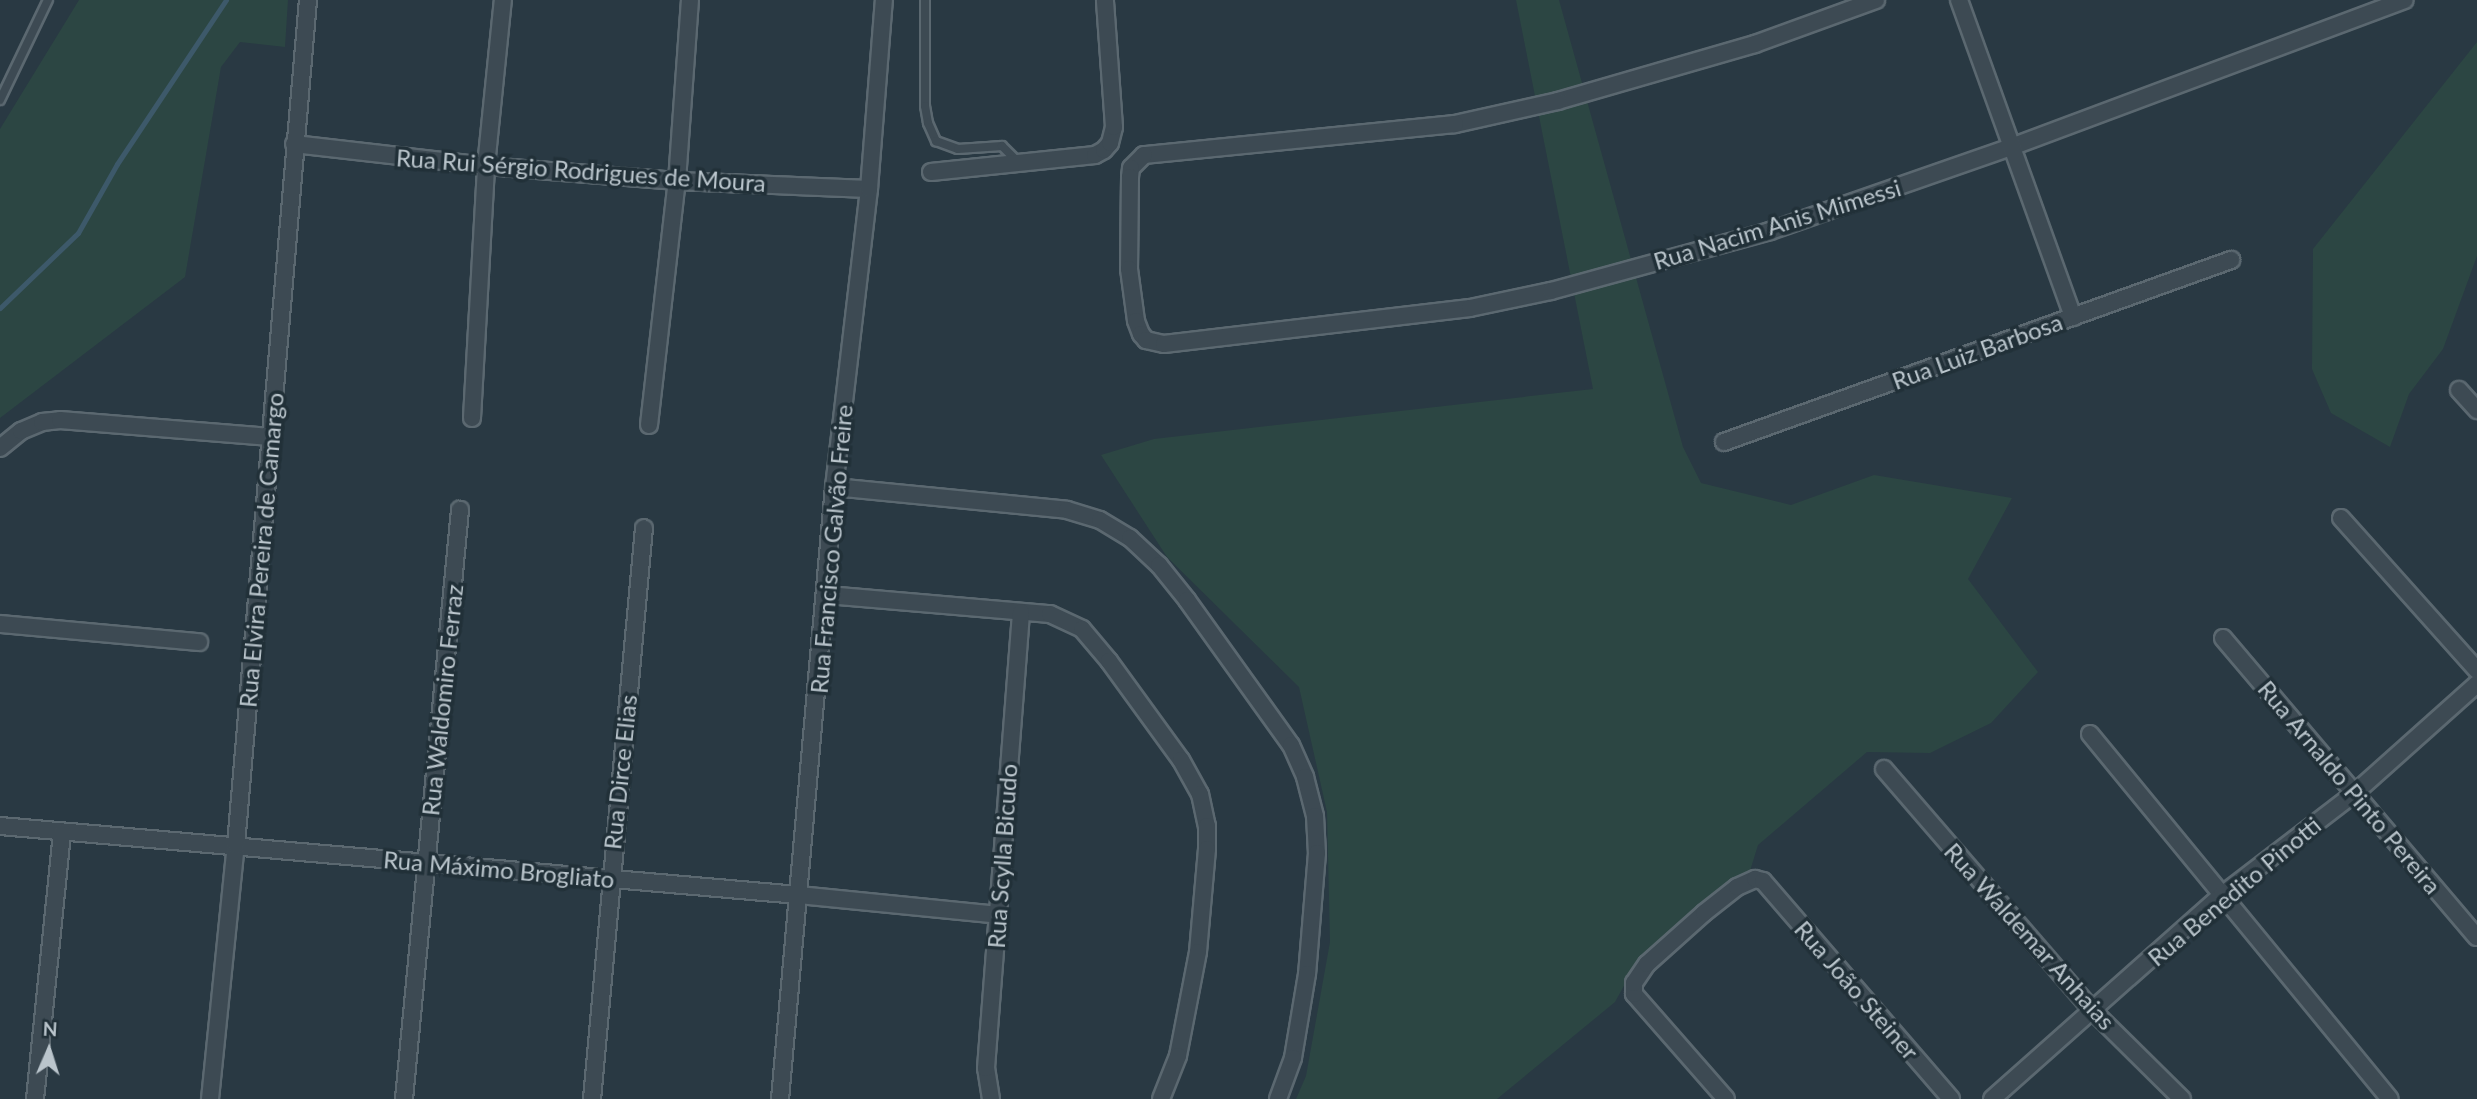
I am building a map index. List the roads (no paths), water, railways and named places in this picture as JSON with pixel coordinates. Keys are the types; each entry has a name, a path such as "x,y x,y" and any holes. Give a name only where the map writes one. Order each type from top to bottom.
{"street":[{"name":"Rua Elvira Pereira de Camargo","path":"210,1099 236,845 308,0"},
{"path":"472,418 486,166 503,0"},
{"path":"649,425 677,181 690,0"},
{"name":"Rua Francisco Galvão Freire","path":"780,1099 827,595 834,487 869,189 884,0"},
{"path":"931,172 1095,155 1110,143 1114,127 1105,0"},
{"name":"Rua Nacim Anis Mimessi","path":"1876,0 1755,44 1558,101 1455,124 1144,155 1131,168 1129,269 1136,321 1146,340 1164,344 1470,308 1551,291 1770,232 2014,146 2405,0"},
{"path":"1959,0 2014,146 2073,317"},
{"name":"Rua Rui Sérgio Rodrigues de Moura","path":"294,145 486,166 677,181 869,189"},
{"name":"Rua Luiz Barbosa","path":"1724,442 2231,260"},
{"path":"2459,390 2477,411"},
{"path":"0,448 21,431 42,422 60,420 270,437"},
{"path":"834,487 1067,509 1100,520 1130,538 1159,565 1195,611 1291,745 1305,777 1315,816 1317,853 1307,974 1293,1058 1278,1099"},
{"name":"Rua Waldomiro Ferraz","path":"404,1099 460,510"},
{"path":"2341,518 2477,670"},
{"name":"Rua Dirce Elias","path":"592,1099 644,528"},
{"path":"827,595 1050,614 1082,629 1164,736 1200,794 1207,826 1207,849 1198,952 1178,1056 1161,1099"},
{"name":"Rua Scylla Bicudo","path":"991,1099 986,1068 1021,612"},
{"path":"0,624 199,642"},
{"name":"Rua Arnaldo Pinto Pereira","path":"2223,638 2477,937"},
{"name":"Rua Benedito Pinotti","path":"1992,1099 2222,895 2356,792 2477,684"},
{"path":"2090,734 2390,1099"},
{"name":"Rua Waldemar Anhaias","path":"1884,769 2093,1011 2182,1099"},
{"name":"Rua Máximo Brogliato","path":"0,826 799,895 998,915"},
{"path":"35,1099 62,832"},
{"name":"Rua João Steiner","path":"1726,1099 1634,994 1634,983 1647,964 1737,887 1755,879 1763,881 1951,1099"}],"lane":[{"path":"0,100 48,0"},
{"path":"925,0 925,106 928,123 936,141 958,149 1002,146 1017,161"}],"waterway":[{"path":"0,308 78,233 117,164 226,0"}]}
